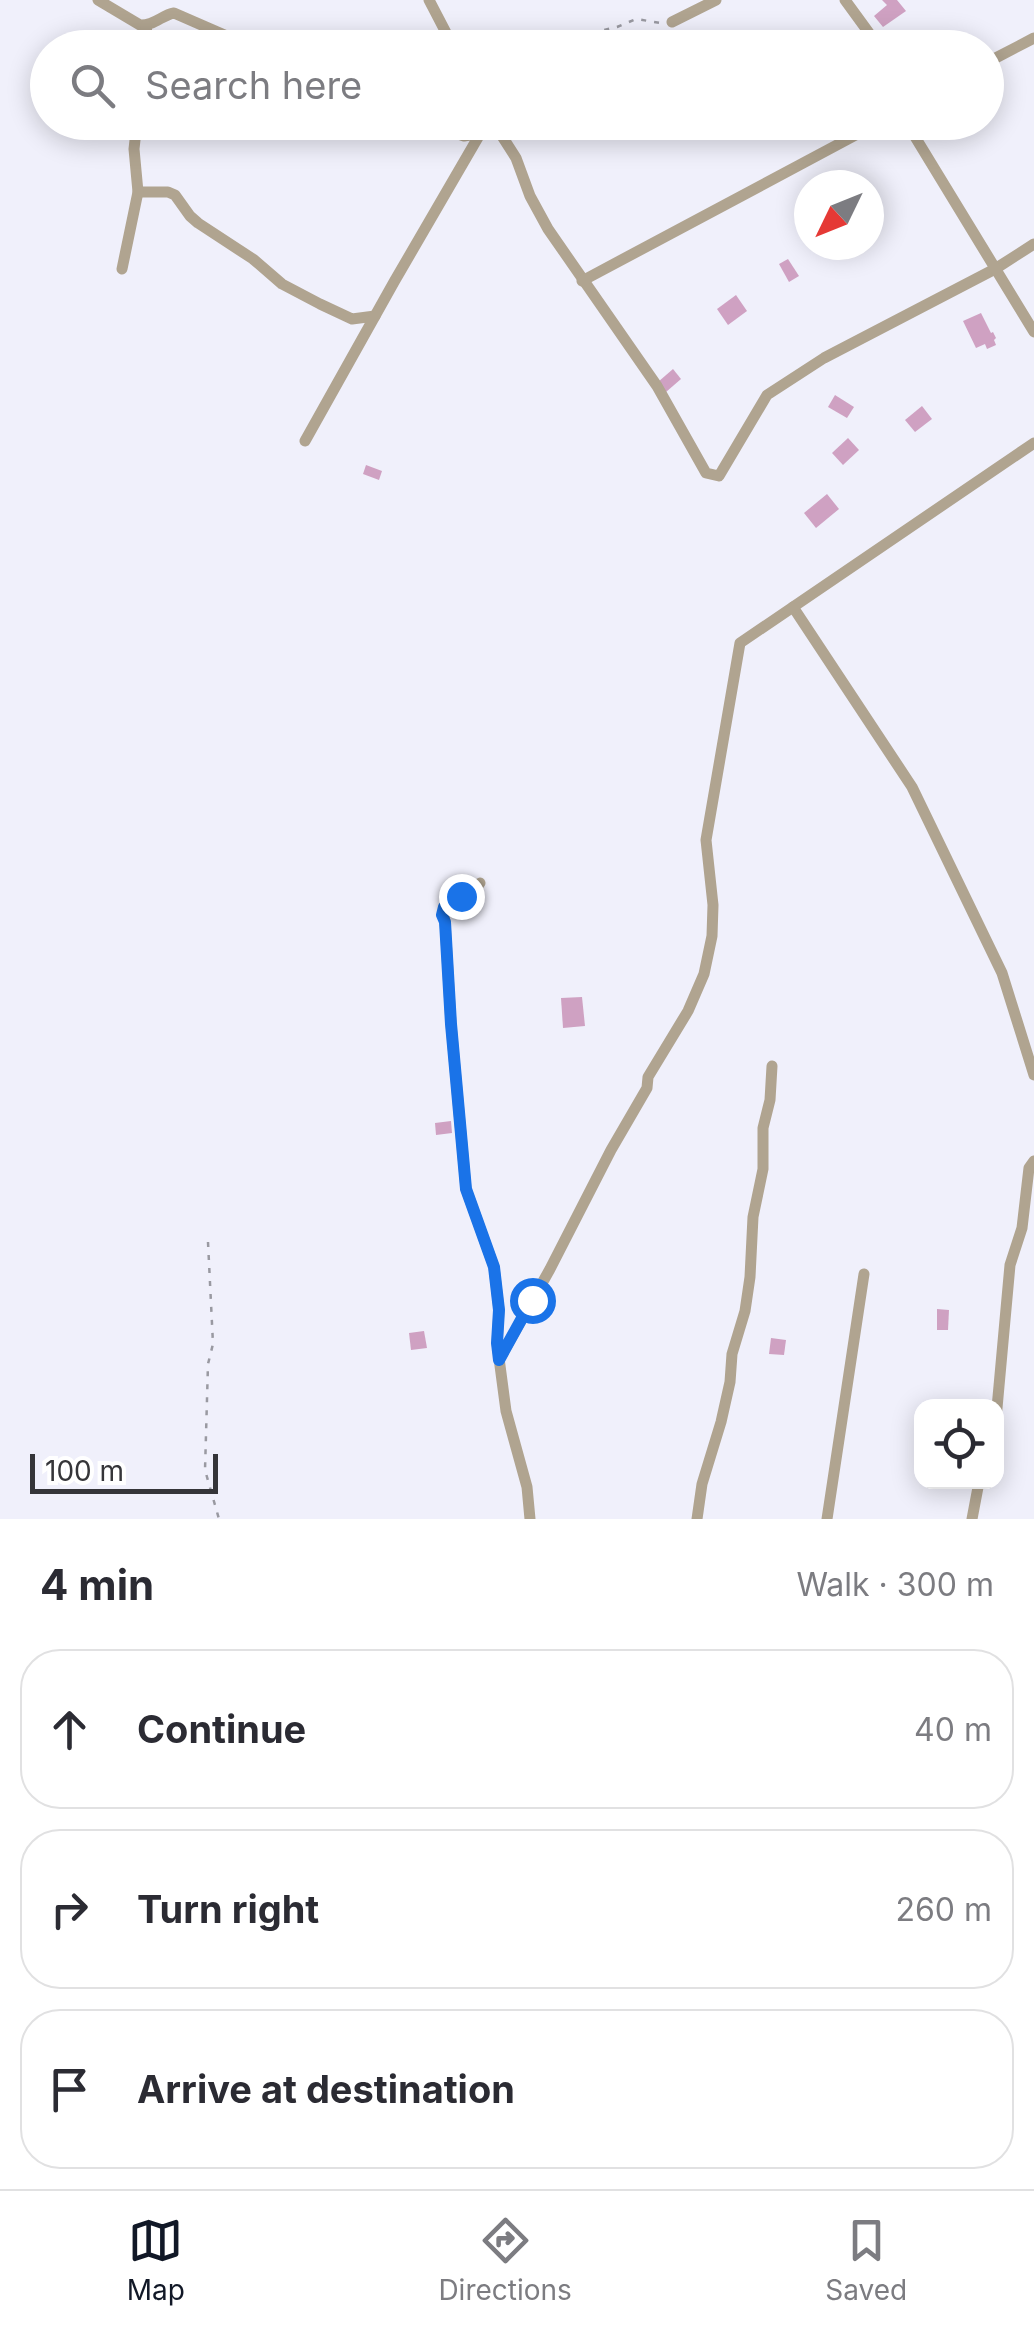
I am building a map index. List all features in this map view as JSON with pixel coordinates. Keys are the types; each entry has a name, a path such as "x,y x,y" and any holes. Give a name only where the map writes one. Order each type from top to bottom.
{"street":[{"path":"98,0 140,25 174,13 213,30"},
{"path":"430,0 445,30"},
{"path":"672,22 716,0"},
{"path":"845,0 867,30"},
{"path":"146,26 147,30"},
{"path":"1004,54 1034,38"},
{"path":"122,269 138,192 135,140"},
{"path":"306,442 477,140"},
{"path":"504,140 548,229 657,386 706,473 719,476 767,395 824,358 995,269 1034,244"},
{"path":"582,281 846,140"},
{"path":"917,140 1034,332"},
{"path":"138,192 168,192 175,196 198,223 253,259 282,284 320,304 352,319 375,316"},
{"path":"499,1360 647,1088 648,1077 688,1011 704,974 712,936 713,905 706,840 740,644 1034,443"},
{"path":"793,607 912,787 1002,972 1034,1075"},
{"path":"480,883 470,894 450,901 442,915 466,1189 494,1267 499,1310 497,1343 506,1410 530,1519"},
{"path":"698,1519 702,1484 721,1422 732,1354 745,1312 772,1066"},
{"path":"998,1399 1010,1265 1022,1228 1029,1168 1034,1161"},
{"path":"827,1519 864,1274"},
{"path":"972,1519 978,1489"}],"path":[{"path":"604,30 636,19 672,22"},
{"path":"208,1242 213,1344 208,1364 205,1470 218,1519"}],"building":[{"path":"882,0 897,0 906,11 883,27 874,16 887,5"},
{"path":"788,259 799,276 789,282 779,264"},
{"path":"736,295 747,311 728,325 717,309"},
{"path":"981,313 996,338 996,345 987,349 985,344 976,348 963,321"},
{"path":"673,369 681,379 666,392 658,382"},
{"path":"835,395 854,407 847,418 828,407"},
{"path":"922,406 932,419 915,432 905,420"},
{"path":"848,438 859,450 843,465 832,453"},
{"path":"366,465 382,471 379,480 363,474"},
{"path":"827,494 839,509 816,528 804,513"},
{"path":"582,997 585,1026 563,1028 561,998"},
{"path":"451,1121 452,1133 436,1135 435,1123"},
{"path":"937,1309 949,1310 948,1330 937,1330"},
{"path":"424,1331 427,1348 411,1350 409,1333"},
{"path":"771,1338 786,1340 784,1355 769,1354"}],"route":[{"path":"461,896 444,907 442,915 466,1189 494,1267 499,1360 532,1300"}]}
